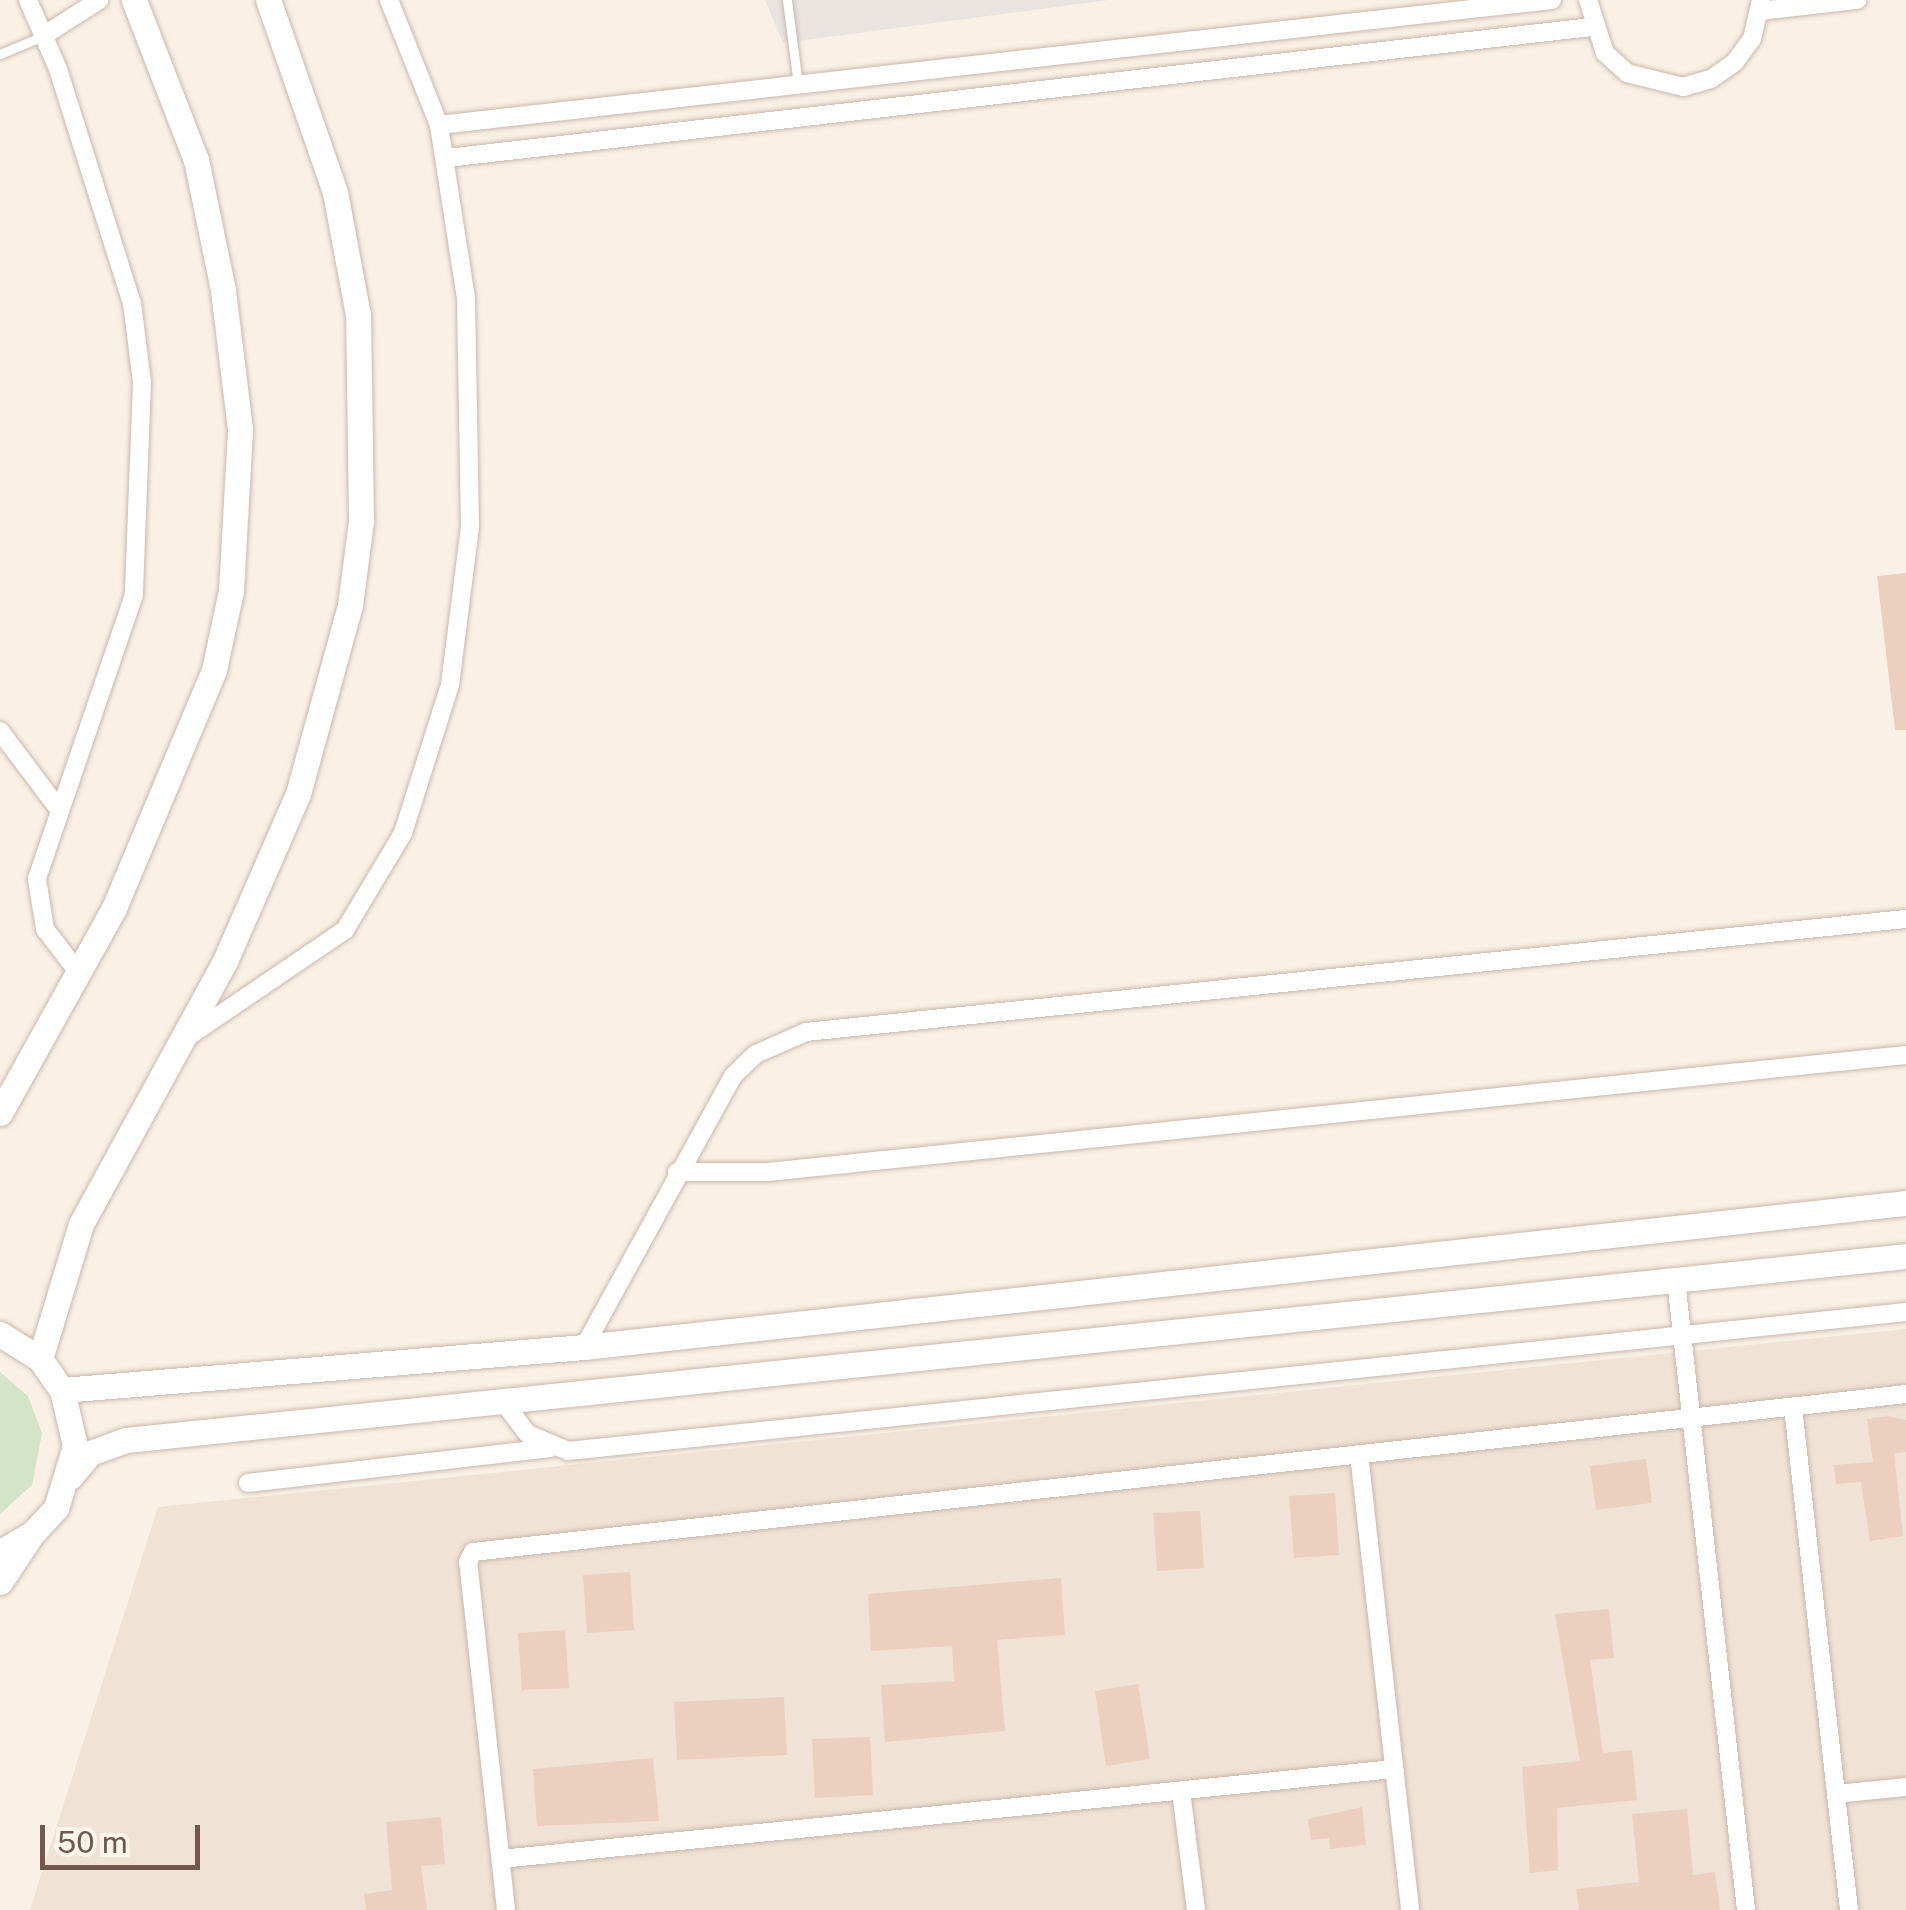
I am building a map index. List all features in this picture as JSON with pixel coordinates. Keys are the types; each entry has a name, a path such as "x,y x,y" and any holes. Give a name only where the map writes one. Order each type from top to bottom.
{"street":[{"path":"28,0 132,303 142,382 134,595 37,878 36,905 45,929 78,972"},
{"path":"43,36 99,0"},
{"path":"0,1113 114,908 214,670 231,592 240,429 224,290 196,160 134,0"},
{"path":"40,1359 81,1224 225,962 298,794 350,605 361,522 358,316 335,192 268,0"},
{"path":"179,1042 345,930 378,886 421,789 452,672 470,528 466,298 439,126 389,0"},
{"path":"439,126 1552,0"},
{"path":"1588,0 1592,27 1627,73 1654,84 1682,86 1711,79 1734,62 1760,6 1857,0"},
{"path":"447,158 1592,27"},
{"path":"0,731 60,811"},
{"path":"584,1347 733,1076 756,1054 806,1032 1906,920"},
{"path":"677,1172 768,1172 1906,1056"},
{"path":"62,1390 584,1347 1906,1203"},
{"path":"0,1582 90,1453 126,1440 505,1404 1906,1256"},
{"path":"1676,1280 1746,1910"},
{"path":"248,1483 552,1448 1906,1312"},
{"path":"0,1334 40,1359 62,1390 74,1430 70,1477"},
{"path":"506,1910 468,1562 473,1552 1906,1394"},
{"path":"505,1404 528,1434 552,1448"},
{"path":"1792,1407 1849,1910"},
{"path":"1358,1454 1410,1910"},
{"path":"0,1552 32,1533"},
{"path":"501,1859 1394,1770"},
{"path":"1836,1794 1906,1787"},
{"path":"1181,1791 1196,1910"}],"lane":[{"path":"787,0 798,85"},
{"path":"0,54 43,36"}],"shaded area":[{"path":"765,0 1108,0 783,43"},
{"path":"1906,1329 1906,1910 30,1910 158,1507"}],"green space":[{"path":"0,1372 28,1396 42,1433 32,1485 0,1514"}],"building":[{"path":"1906,573 1906,730 1895,730 1877,576"},
{"path":"1888,1416 1906,1420 1906,1452 1894,1453 1903,1536 1870,1541 1861,1482 1836,1484 1834,1465 1873,1462 1867,1419"},
{"path":"1646,1459 1652,1503 1596,1510 1590,1466"},
{"path":"1335,1493 1339,1555 1294,1558 1289,1496"},
{"path":"1200,1511 1204,1568 1157,1571 1153,1513"},
{"path":"630,1572 634,1630 587,1633 583,1575"},
{"path":"1061,1578 1065,1635 997,1640 1005,1731 885,1742 881,1685 954,1681 952,1646 871,1651 868,1594"},
{"path":"1609,1609 1614,1658 1590,1660 1603,1753 1632,1750 1637,1800 1557,1808 1558,1870 1530,1873 1522,1767 1580,1761 1555,1614"},
{"path":"565,1630 569,1688 522,1690 518,1633"},
{"path":"1138,1684 1150,1759 1106,1766 1095,1691"},
{"path":"784,1697 787,1755 677,1760 674,1702"},
{"path":"870,1737 873,1795 815,1798 812,1739"},
{"path":"653,1758 659,1821 537,1826 533,1769"},
{"path":"1362,1807 1366,1845 1330,1849 1329,1838 1311,1840 1308,1819"},
{"path":"1687,1809 1693,1875 1715,1872 1720,1910 1579,1910 1576,1889 1639,1882 1632,1814"},
{"path":"441,1817 445,1864 421,1866 427,1910 366,1910 364,1894 392,1890 386,1822"}]}
